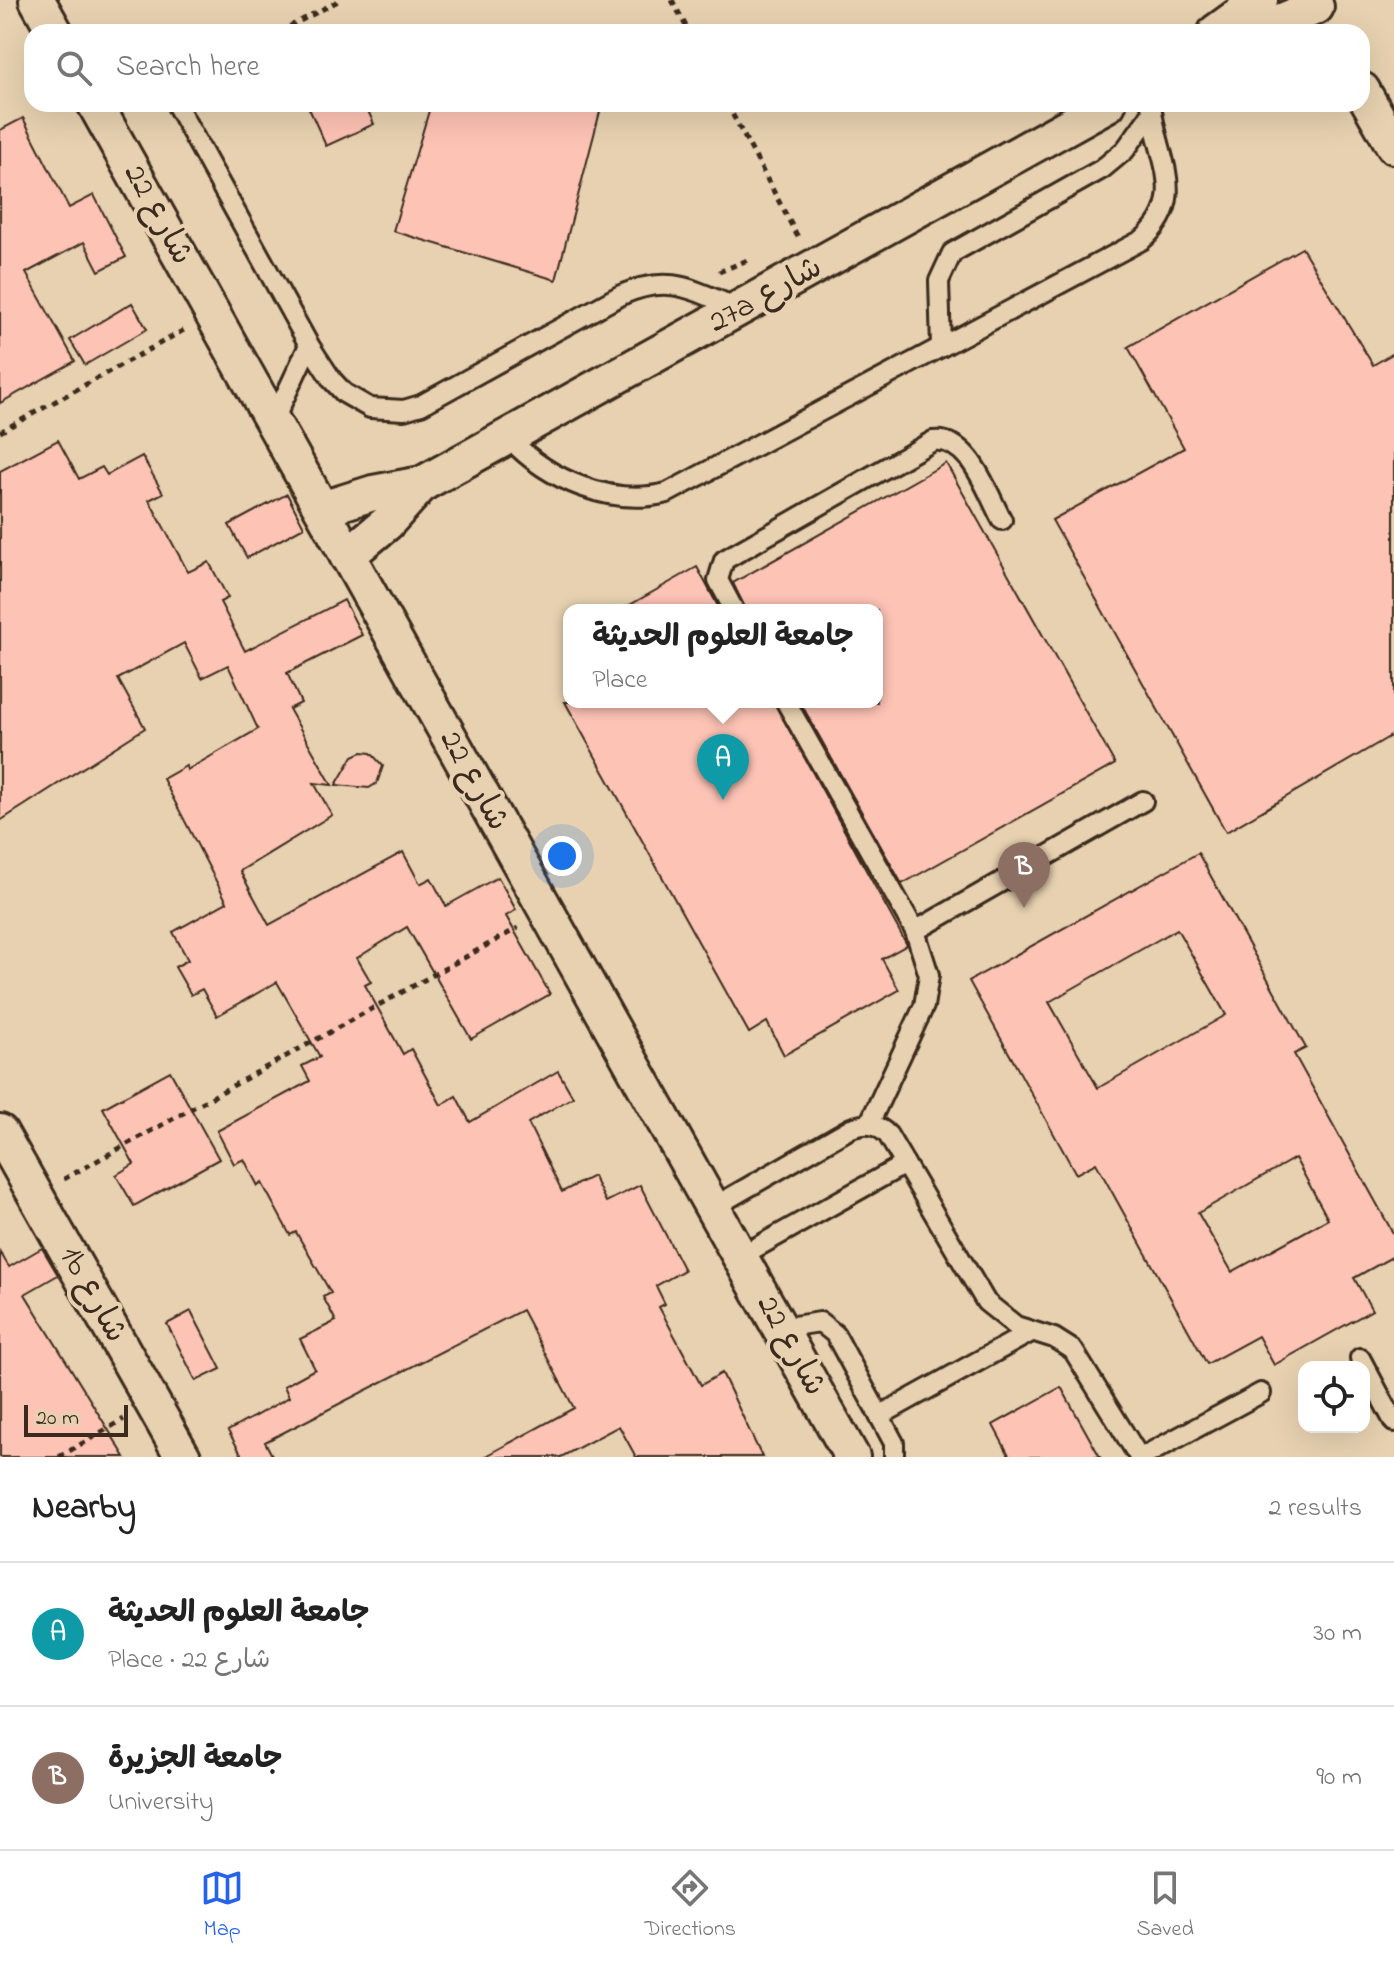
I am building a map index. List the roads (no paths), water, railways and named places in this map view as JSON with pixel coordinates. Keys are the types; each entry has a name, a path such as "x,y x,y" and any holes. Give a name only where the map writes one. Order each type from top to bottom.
{"street":[{"path":"1227,24 1260,0"},
{"path":"1282,24 1319,13"},
{"path":"1370,104 1394,146"},
{"name":"شارع 22","path":"99,112 852,1457"},
{"name":"27a شارع","path":"322,509 373,493 422,484 510,439 1094,112"},
{"name":"27a شارع","path":"347,556 387,523 422,484"},
{"name":"1b شارع","path":"0,1132 183,1457"}],"lane":[{"path":"180,112 309,345 332,380 357,402 387,411 421,405 634,289 668,282 741,310"},
{"path":"941,347 939,281 952,253 1102,169 1125,150 1149,112"},
{"path":"510,439 537,463 599,492 616,497 651,497 667,493 1142,240 1155,228 1169,196 1153,112"},
{"path":"273,422 309,345"},
{"path":"731,604 718,580 724,560 933,441 948,441 964,451 1002,520"},
{"path":"789,708 915,931 928,963 926,997 918,1023 869,1124"},
{"path":"915,931 1143,801"},
{"path":"712,1208 851,1128 869,1124 888,1135 986,1302 1002,1318 1063,1343 1080,1358 1141,1457 1261,1393"},
{"path":"739,1257 905,1164"},
{"path":"781,1328 809,1321 828,1327 894,1443 894,1457"},
{"path":"879,1416 1031,1332"},
{"path":"1360,1358 1394,1422"}],"place":[{"name":"جامعة العلوم الحديثة","path":"723,800"},
{"name":"جامعة الجزيرة","path":"1024,908"}]}
